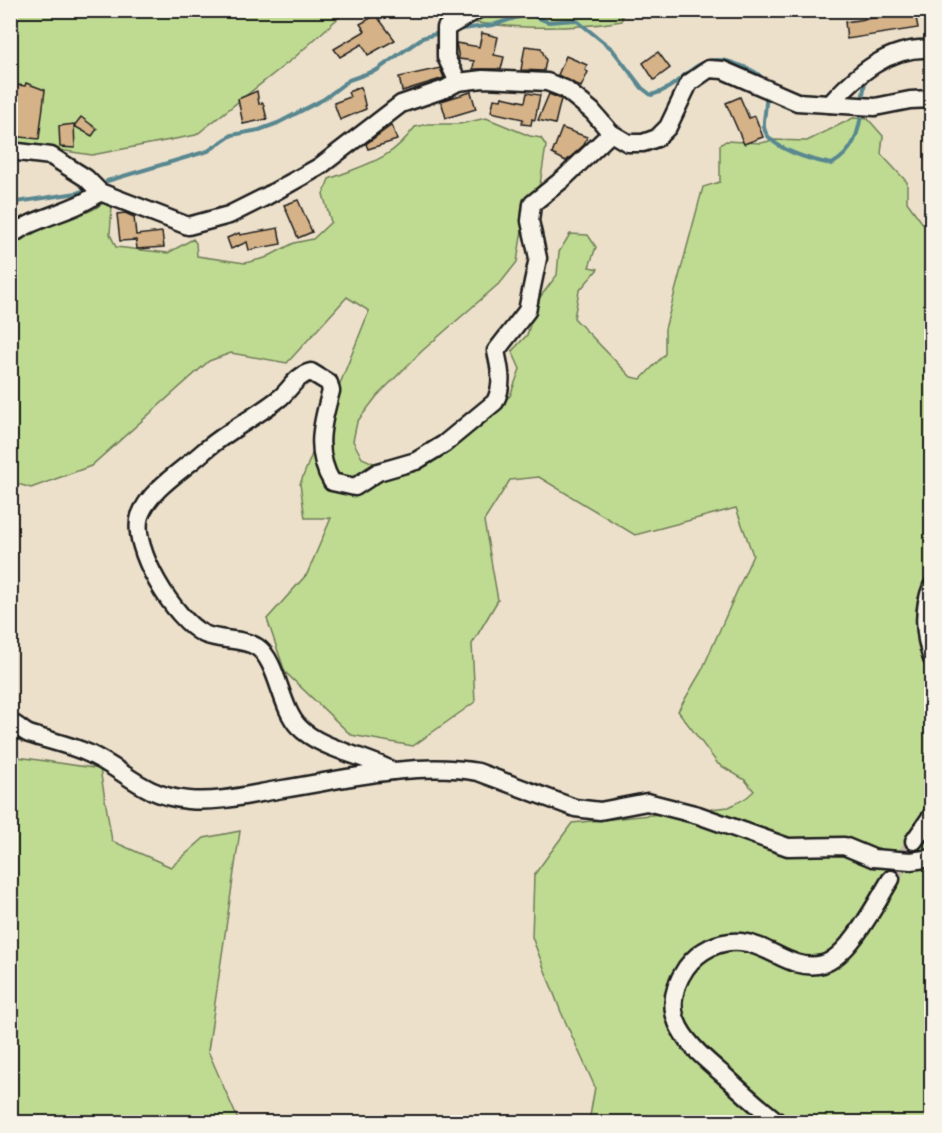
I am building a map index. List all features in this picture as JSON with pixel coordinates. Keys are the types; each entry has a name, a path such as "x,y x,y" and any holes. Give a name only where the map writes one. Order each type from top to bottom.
{"street":[{"path":"458,82 446,57 447,33 477,10"},
{"path":"830,104 857,76 879,62 907,50 932,49"},
{"path":"10,151 51,156 87,178 100,192 188,226 229,215 319,166 401,104 445,89 458,82 483,79 547,82 565,89 583,103 611,133 628,143 643,143 657,138 668,128 689,83 709,69 723,70 797,102 875,107 910,100 932,99"},
{"path":"393,771 330,745 298,726 291,717 268,663 256,647 204,634 189,624 167,600 158,585 139,531 140,517 149,500 223,435 282,396 300,375 311,372 329,384 331,391 319,442 323,466 332,482 355,487 378,472 416,461 444,444 495,402 499,394 502,385 496,351 527,311 538,258 530,221 532,204 563,179 611,133"},
{"path":"10,236 29,224 86,203 100,192"},
{"path":"932,586 925,612 926,635 932,659"},
{"path":"10,722 17,724 27,733 91,754 132,782 158,794 189,800 227,799 393,771 462,770 478,772 574,808 600,811 647,802 698,815 788,847 844,846 873,858 911,861 932,858"},
{"path":"914,841 932,815"},
{"path":"778,1122 692,1048 679,1029 672,1006 674,989 690,963 717,943 742,942 793,964 824,963 853,939 891,879"}],"green space":[{"path":"10,11 346,11 295,57 196,135 92,155 11,143"},
{"path":"410,11 622,11 622,21 569,27 515,26 462,21"},
{"path":"486,118 530,136 541,138 546,146 540,184 526,204 517,262 502,281 422,351 377,396 357,422 353,441 362,458 398,474 414,472 439,455 510,396 520,369 512,351 527,335 537,301 557,275 559,252 570,234 588,235 596,247 589,267 598,269 579,291 574,318 631,377 641,379 665,354 665,329 703,187 720,182 720,145 726,141 761,143 774,140 807,141 853,118 868,119 883,136 881,154 907,182 907,202 926,228 931,228 931,1122 589,1122 595,1087 561,1012 532,937 534,875 572,823 729,807 754,791 745,780 718,764 678,711 702,670 753,555 736,508 635,535 539,477 510,480 484,521 498,600 472,644 475,702 413,746 351,735 285,672 267,619 307,574 331,518 305,518 300,484 369,311 347,297 287,363 231,353 209,361 91,466 31,488 11,482 10,245 20,237 43,224 86,212 103,203 112,206 110,234 116,247 168,253 193,239 196,243 197,256 245,263 265,258 294,243 313,239 331,222 323,194 329,179 387,154 415,127 428,124 460,124"},
{"path":"11,756 100,769 112,841 171,867 204,838 240,831 208,1051 239,1122 11,1122"}],"building":[{"path":"915,12 918,28 847,39 845,22"},
{"path":"376,15 395,40 368,55 362,44 340,57 334,49 365,31 360,24"},
{"path":"482,33 498,37 494,55 504,57 501,69 473,69 474,61 459,59 456,43 479,47"},
{"path":"525,46 541,48 546,60 544,71 521,70"},
{"path":"658,52 670,68 654,80 643,63"},
{"path":"566,56 587,65 585,70 588,72 581,87 558,75"},
{"path":"440,68 444,78 402,91 399,77"},
{"path":"26,83 45,90 39,139 11,136 14,112 11,111 18,85 25,86"},
{"path":"361,87 366,109 340,120 334,103 350,97 348,92"},
{"path":"257,91 259,104 263,103 267,119 243,124 238,99"},
{"path":"471,92 476,109 446,118 441,101"},
{"path":"527,93 540,95 535,120 532,119 531,125 522,124 523,119 491,112 494,99 501,100 502,97 525,102"},
{"path":"549,94 561,99 555,124 538,120"},
{"path":"740,97 749,118 755,116 763,137 744,144 726,103"},
{"path":"81,117 97,129 92,136 74,126"},
{"path":"74,124 75,148 60,147 59,126"},
{"path":"392,125 397,140 368,149 366,144"},
{"path":"562,128 587,137 584,145 566,161 552,154"},
{"path":"298,200 312,232 298,238 284,205"},
{"path":"125,213 134,217 136,235 162,232 164,247 137,249 136,240 120,241 117,214"},
{"path":"278,228 281,244 249,250 247,242 231,249 227,238 239,233 240,235"}],"waterway":[{"path":"455,30 493,25 528,14 548,22 576,20 612,49 642,88 651,95 664,90 701,64 711,60 724,60 760,76"},
{"path":"107,181 208,151 232,135 259,130 278,123 324,99 349,80 377,70 422,38 442,32"},
{"path":"863,95 865,82 870,77"},
{"path":"766,95 764,127 767,135 782,148 793,153 832,164 845,154 854,142 862,110"},
{"path":"10,203 77,193 88,189"}],"tunnel":[{"path":"891,879 914,841"}]}
